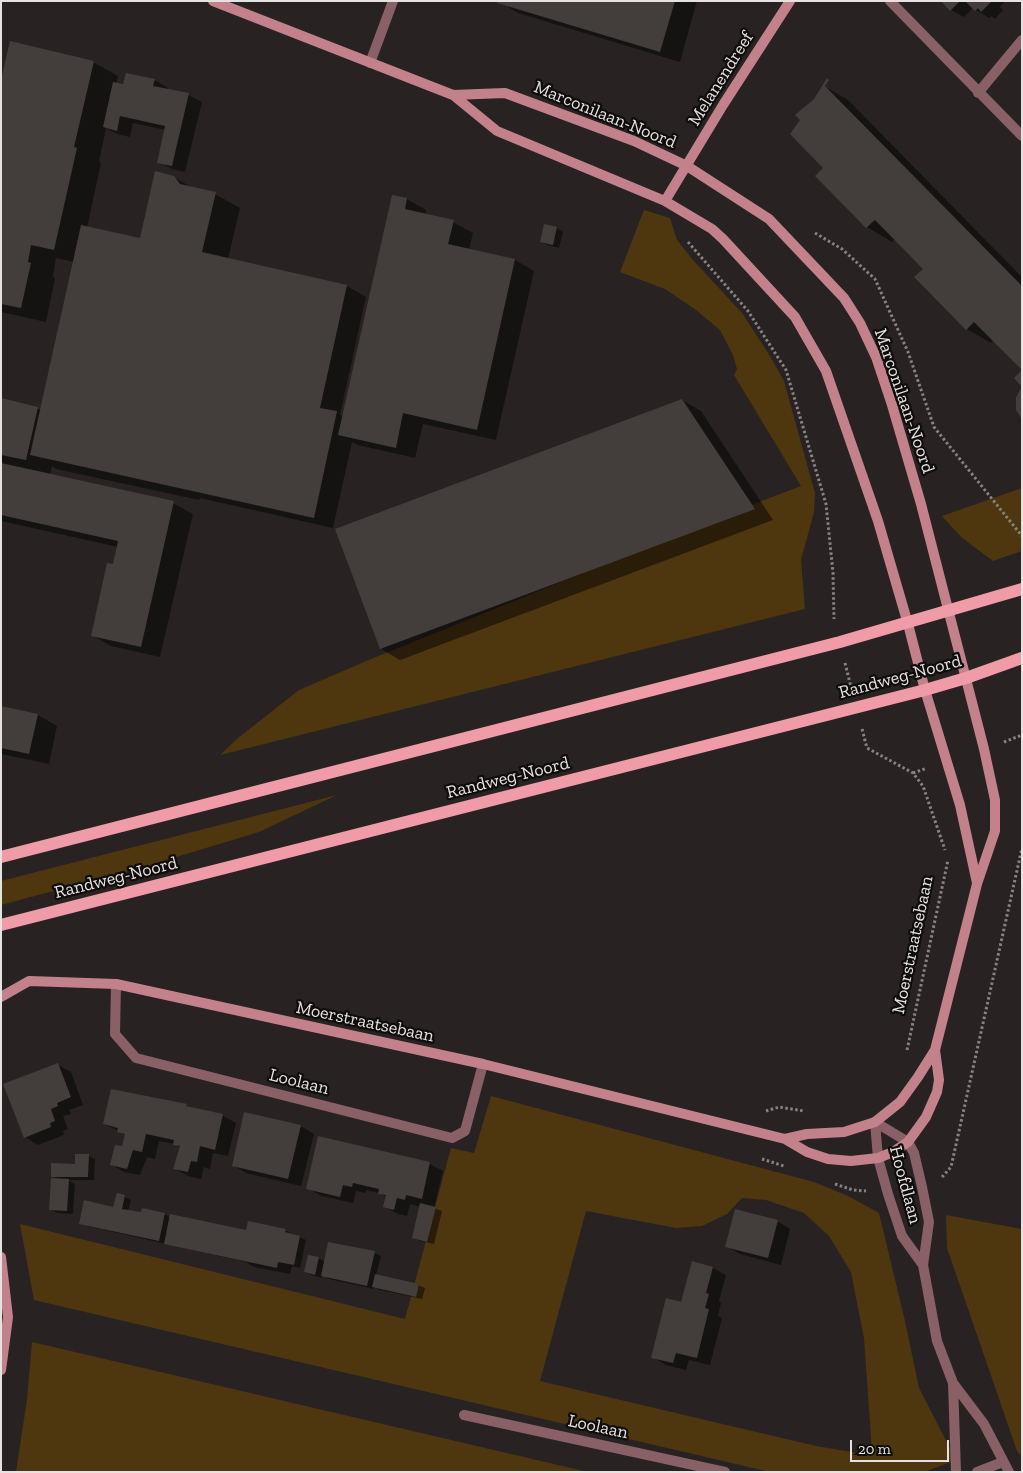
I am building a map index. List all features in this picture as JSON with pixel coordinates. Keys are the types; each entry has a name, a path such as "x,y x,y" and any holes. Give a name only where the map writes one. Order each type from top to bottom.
{"main road":[{"path":"1,857 840,642 1022,590"},
{"name":"Randweg-Noord","path":"1,925 925,690 1022,658"}],"street":[{"name":"Marconilaan-Noord","path":"213,1 452,95 497,131 665,201 712,229 723,239 795,317 826,371 878,521 925,690"},
{"path":"370,63 394,1"},
{"name":"Melanendreef","path":"665,201 723,105 790,1"},
{"path":"890,1 1022,136"},
{"path":"978,93 1022,40"},
{"name":"Marconilaan-Noord","path":"452,95 505,93 634,140 687,166 769,219 844,298 860,323 876,357 892,405 921,504 966,678"},
{"name":"Moerstraatsebaan","path":"785,1139 807,1134 844,1132 875,1122 900,1102 935,1050 977,884 995,830 995,800 966,678"},
{"name":"Moerstraatsebaan","path":"925,690 960,805 977,884"},
{"name":"Moerstraatsebaan","path":"1,997 29,981 116,984 483,1064 785,1139 807,1152 828,1159 851,1161 878,1158 893,1152 908,1142 926,1117 937,1092 939,1080 935,1050"},
{"name":"Loolaan","path":"116,984 115,1034 136,1058 452,1138 465,1131 483,1064"},
{"name":"Hoofdlaan","path":"875,1122 878,1158 902,1236 923,1265"},
{"name":"Hoofdlaan","path":"875,1122 908,1142 914,1153 929,1222 923,1265 937,1341 953,1383 984,1424 1009,1472"},
{"path":"1,1257 8,1317 1,1370"},
{"name":"Hoofdlaan","path":"953,1383 956,1472"},
{"name":"Loolaan","path":"464,1415 725,1472"},
{"path":"976,1472 1003,1462"}],"path":[{"path":"665,201 689,243 748,311 786,370 826,504 833,573 834,621 867,748 913,773 923,786 945,850"},
{"path":"978,482 1022,536"},
{"path":"922,1187 937,1184 952,1167 1022,848"},
{"name":"Moerstraatsebaan","path":"904,1057 908,1049 948,860"},
{"path":"760,1112 779,1107 807,1111"}],"shaded area":[{"path":"644,210 670,218 677,240 742,313 784,381 815,493 814,512 801,560 805,609 220,755 238,738 299,690 371,659 801,486 734,375 737,369 733,355 720,330 696,310 665,289 620,272"},
{"path":"1022,488 1022,551 993,561 961,537 942,516"},
{"path":"337,795 259,832 143,867 1,905 1,881"},
{"path":"491,1096 814,1182 848,1196 879,1213 919,1388 956,1460 924,1472 770,1472 34,1300 20,1224 405,1319 451,1148 474,1153","holes":["742,1198 766,1200 804,1213 829,1236 851,1272 864,1338 872,1452 858,1453 816,1446 540,1381 586,1211 676,1228 702,1226 727,1214"]},
{"path":"946,1215 1022,1229 1022,1457 1017,1451 947,1248"},
{"path":"32,1342 588,1472 16,1472 27,1399"}],"building":[{"path":"498,1 675,1 660,52 497,3"},
{"path":"941,1 960,1 950,11"},
{"path":"965,1 992,1 981,12 978,8 975,11"},
{"path":"10,41 94,61 74,147 77,148 54,250 31,245 28,262 31,263 21,308 1,304 1,80"},
{"path":"126,73 155,79 153,86 189,93 172,166 157,163 165,126 120,116 117,131 103,127 113,82 123,84"},
{"path":"827,78 829,80 825,86 1022,286 1022,370 974,322 966,330 914,277 923,269 875,220 866,228 815,176 823,168 790,134 800,120 795,115 814,99"},
{"path":"155,171 174,176 180,184 216,192 202,252 347,285 320,408 337,411 314,518 30,455 81,225 140,238"},
{"path":"392,195 407,198 405,209 454,220 448,244 515,259 477,430 403,413 396,448 338,435"},
{"path":"544,224 557,227 553,245 540,242"},
{"path":"1022,370 1022,387 1014,378"},
{"path":"1022,387 1022,419 1016,410 1016,397"},
{"path":"1,398 38,407 26,460 1,455"},
{"path":"682,399 755,509 380,649 335,529"},
{"path":"1,463 174,501 141,647 91,636 107,563 113,564 118,541 1,515"},
{"path":"1,706 38,714 29,754 1,748"},
{"path":"58,1063 71,1097 57,1103 58,1106 51,1109 55,1121 50,1123 51,1127 24,1138 3,1084"},
{"path":"111,1089 187,1104 186,1106 223,1114 215,1150 200,1146 197,1162 191,1161 188,1172 173,1169 180,1146 173,1145 174,1140 146,1134 142,1152 133,1150 127,1169 110,1165 115,1145 122,1146 125,1134 117,1132 118,1128 103,1124"},
{"path":"244,1112 301,1125 288,1179 232,1166"},
{"path":"318,1136 430,1162 422,1199 406,1195 405,1200 397,1198 394,1210 383,1207 386,1195 378,1194 379,1189 353,1183 352,1187 343,1185 340,1197 306,1189"},
{"path":"75,1154 89,1154 88,1177 51,1177 51,1163 75,1164"},
{"path":"51,1178 69,1179 67,1211 49,1210"},
{"path":"117,1193 125,1195 122,1209 141,1212 142,1208 165,1213 159,1241 79,1224 84,1200 113,1207"},
{"path":"420,1203 436,1207 427,1242 412,1238"},
{"path":"735,1209 778,1220 768,1258 725,1247"},
{"path":"170,1214 246,1230 248,1221 286,1229 285,1232 300,1236 294,1265 278,1262 277,1268 164,1244"},
{"path":"328,1242 375,1251 367,1286 321,1276"},
{"path":"308,1255 319,1257 315,1275 304,1272"},
{"path":"692,1261 713,1267 706,1293 709,1294 705,1308 709,1309 697,1358 676,1353 673,1363 651,1358 666,1298 681,1302"},
{"path":"375,1274 419,1284 416,1297 372,1287"}]}
